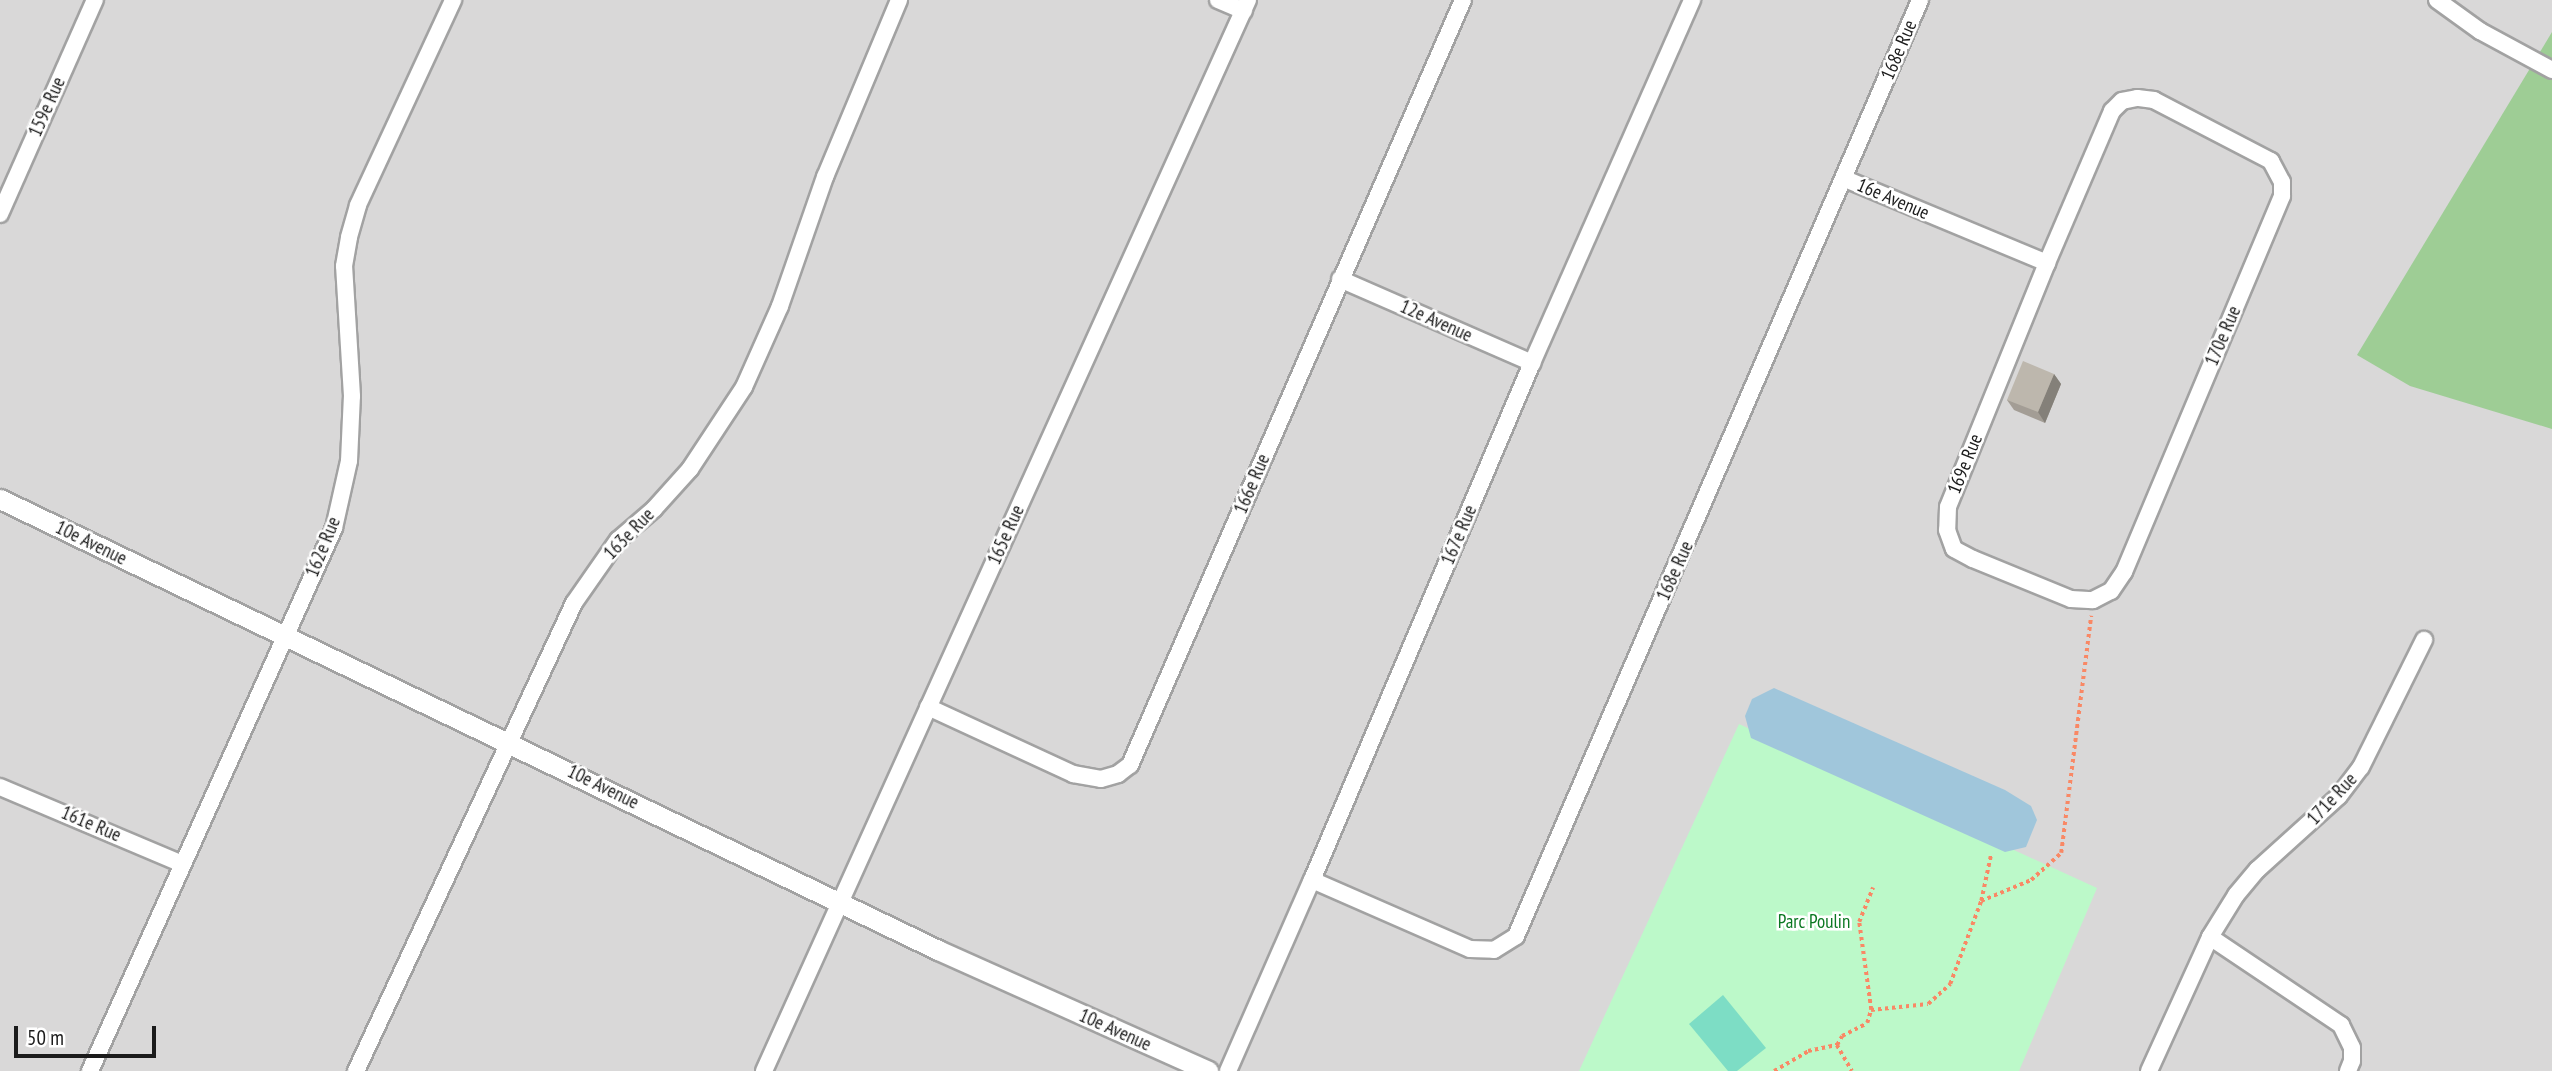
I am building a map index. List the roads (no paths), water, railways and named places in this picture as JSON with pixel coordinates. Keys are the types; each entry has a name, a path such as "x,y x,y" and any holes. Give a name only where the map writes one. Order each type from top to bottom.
{"street":[{"name":"159e Rue","path":"0,214 95,0"},
{"name":"162e Rue","path":"90,1071 334,528 349,461 352,396 344,266 349,237 358,205 453,0"},
{"name":"163e Rue","path":"356,1071 582,592 618,540 654,509 690,469 744,387 780,306 825,177 899,0"},
{"path":"1218,0 1246,6"},
{"name":"166e Rue","path":"928,707 1073,774 1101,779 1118,774 1130,765 1463,0"},
{"name":"167e Rue","path":"1228,1071 1531,363 1692,0"},
{"name":"168e Rue","path":"1312,880 1470,949 1494,950 1516,936 1920,0"},
{"path":"2437,0 2480,30 2552,70"},
{"name":"165e Rue","path":"764,1071 1246,6"},
{"name":"169e Rue","path":"2071,599 1954,548 1947,530 1948,507 2112,111 2122,101 2137,98 2154,100"},
{"name":"170e Rue","path":"2071,599 2093,600 2111,592 2124,572 2282,195 2282,182 2271,161 2154,100"},
{"name":"16e Avenue","path":"1845,179 2047,263"},
{"name":"12e Avenue","path":"1340,279 1531,363"},
{"name":"10e Avenue","path":"0,499 938,950 1208,1071"},
{"name":"171e Rue","path":"2149,1071 2210,937 2236,895 2257,870 2339,796 2361,768 2424,640"},
{"name":"161e Rue","path":"0,787 182,864"},
{"path":"2210,937 2341,1025 2352,1048 2352,1061 2347,1071"}],"water":[{"path":"1774,688 2005,790 2031,806 2037,820 2026,847 2005,852 1751,738 1745,716 1752,699"}],"park label":[{"name":"Parc Poulin","path":"1814,922"}]}
